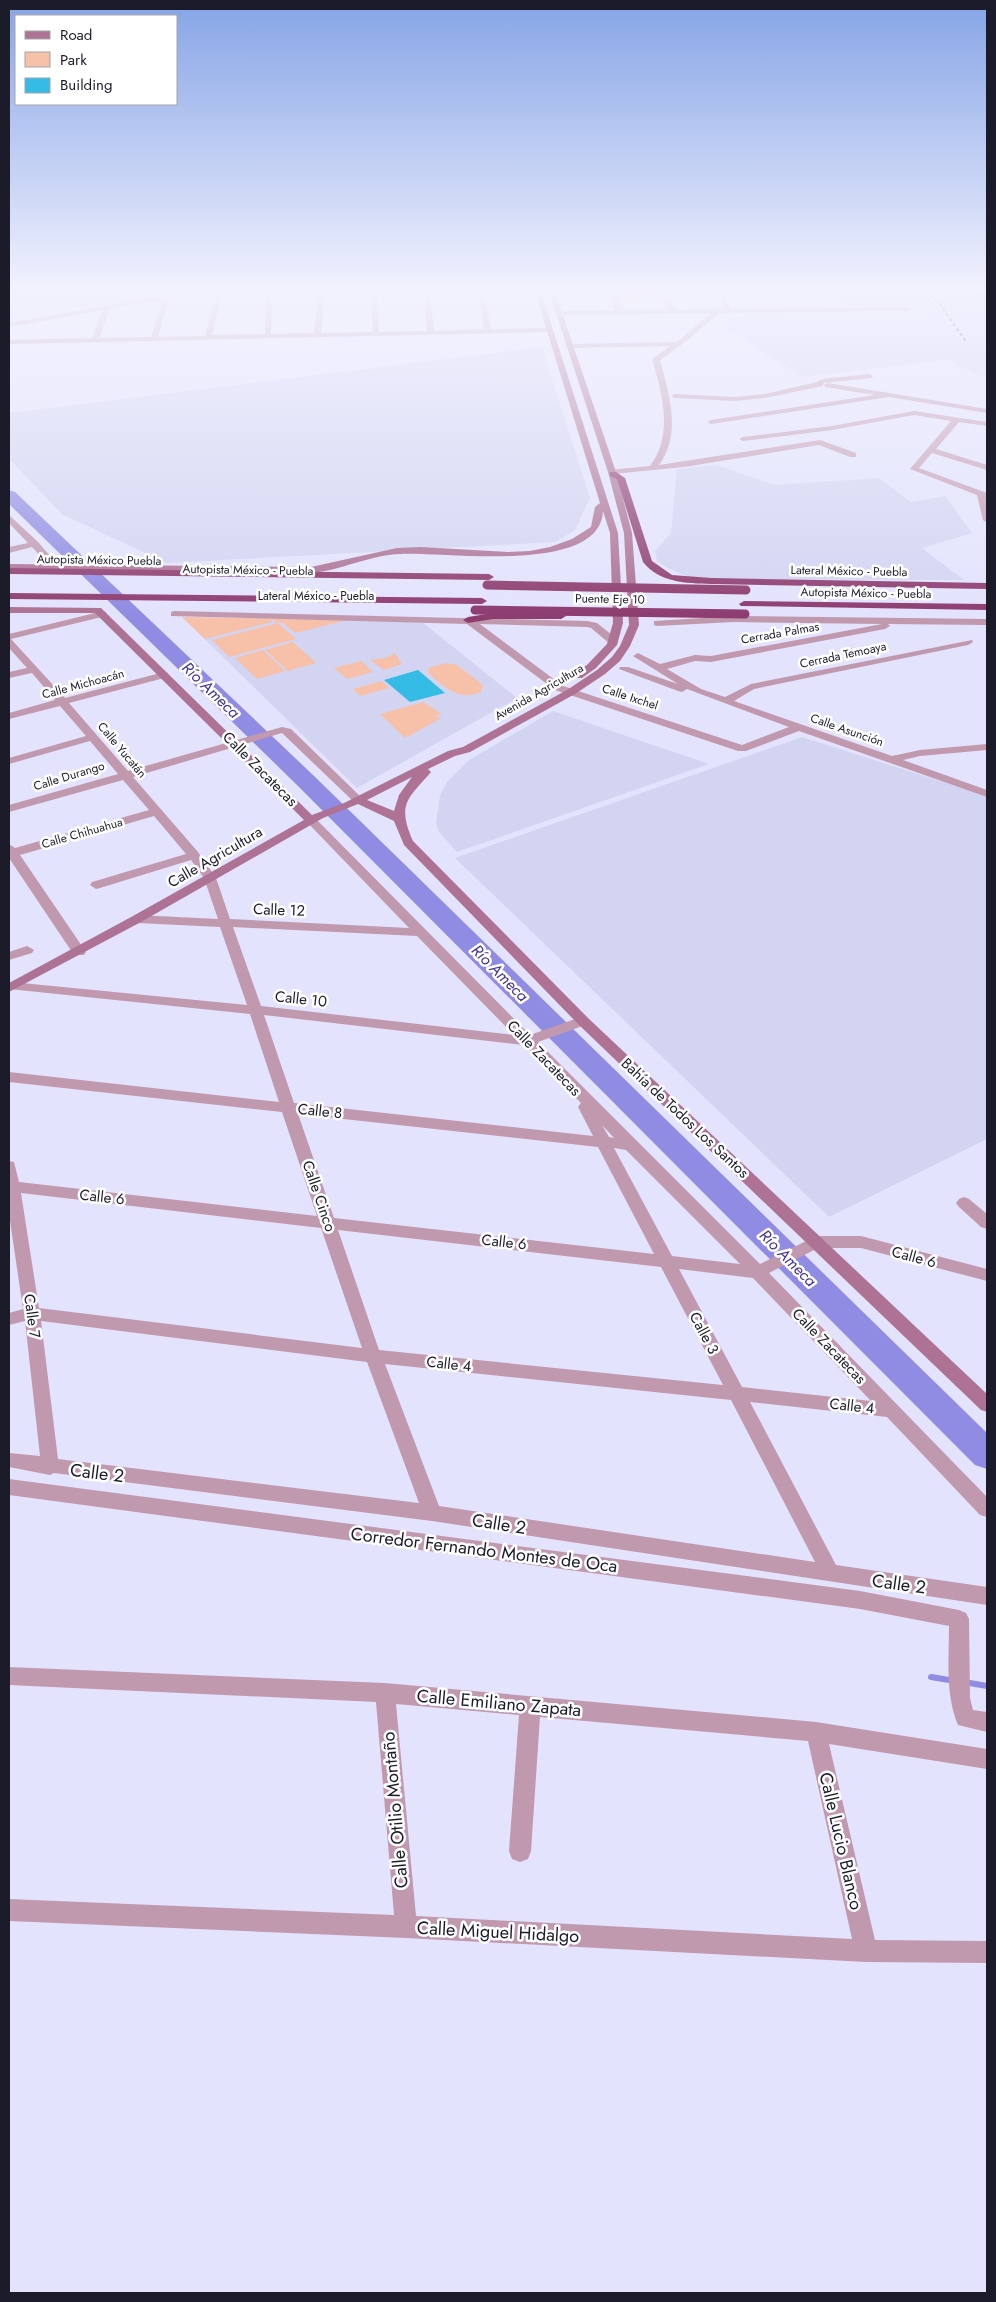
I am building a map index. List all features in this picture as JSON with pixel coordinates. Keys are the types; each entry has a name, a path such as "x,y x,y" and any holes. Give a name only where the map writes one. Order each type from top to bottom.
{"highway":[{"path":"612,473 621,478 645,556 652,567 662,574 674,578 711,581"},
{"name":"Autopista México Puebla","path":"10,568 488,581"},
{"name":"Autopista México - Puebla","path":"9,579 488,581"},
{"name":"Puente Eje 10","path":"488,581 711,581"},
{"name":"Puente Eje 10","path":"488,581 746,590"},
{"name":"Lateral México - Puebla","path":"711,581 987,586"},
{"name":"Autopista México - Puebla","path":"746,590 987,595"},
{"name":"Autopista México - Puebla","path":"9,596 149,597 478,605"},
{"name":"Lateral México - Puebla","path":"9,603 157,606 478,605"},
{"name":"Puente Eje 10","path":"478,605 745,609"},
{"name":"Puente Eje 10","path":"478,605 607,612 745,609"},
{"name":"Autopista México - Puebla","path":"745,609 987,607"},
{"path":"745,609 868,617 987,616"},
{"path":"468,620 493,616 584,616 607,612"}],"main road":[{"name":"Avenida Agricultura","path":"452,753 456,746 560,688 592,666 613,641 618,623 614,533 572,399"},
{"name":"Avenida Agricultura","path":"440,760 452,753 466,750 571,692 616,660 625,646 634,625 628,533 612,473 587,399"},
{"path":"120,570 311,570 339,566 396,551 436,550 511,556 536,554 569,544 588,534 598,523 599,507 606,504"},
{"path":"9,610 100,612"},
{"name":"Calle Zacatecas","path":"100,612 164,674 239,742 315,818"},
{"path":"352,802 383,809 400,818 401,798 418,777 440,760"},
{"name":"Calle Agricultura","path":"10,987 79,952 315,818 440,760"},
{"name":"Bahía de Todos Los Santos","path":"400,818 400,827 408,842 579,1023 810,1245 987,1405"}],"street":[{"path":"653,468 665,453 668,425 666,399"},
{"path":"771,399 820,429"},
{"path":"711,422 862,399"},
{"path":"918,399 987,410"},
{"path":"743,439 832,428 914,413 987,424"},
{"path":"957,419 914,469 984,495 987,520"},
{"path":"820,442 832,428"},
{"path":"612,473 684,465 820,442 853,456"},
{"path":"931,450 986,465"},
{"path":"9,519 57,569"},
{"path":"9,550 35,544"},
{"path":"9,637 100,612"},
{"path":"174,614 587,624 594,625 613,641"},
{"path":"657,623 734,619 868,617 908,622 987,622"},
{"name":"Calle Ixchel","path":"468,620 560,688 742,749 798,727"},
{"name":"Cerrada Palmas","path":"658,668 695,658 711,658 908,622"},
{"name":"Calle Yucatán","path":"9,642 194,855 210,878"},
{"name":"Cerrada Temoaya","path":"726,701 751,687 968,642"},
{"name":"Calle Asunción","path":"638,656 698,691 987,794"},
{"path":"9,675 34,669"},
{"name":"Calle Asunción","path":"624,669 678,689 698,691"},
{"name":"Calle Michoacán","path":"9,716 164,674"},
{"name":"Calle Durango","path":"9,809 277,731 287,731 352,802"},
{"path":"9,761 94,738"},
{"path":"891,760 920,753 987,747"},
{"name":"Calle Chihuahua","path":"10,852 156,812"},
{"name":"Calle Zacatecas","path":"315,818 420,932 758,1272 987,1509"},
{"path":"10,852 79,952"},
{"path":"96,886 194,855"},
{"name":"Calle Cinco","path":"210,878 224,924 373,1356 432,1513"},
{"name":"Calle 12","path":"137,919 420,932"},
{"path":"9,956 28,950"},
{"name":"Calle 10","path":"10,987 254,1010 528,1041 579,1023"},
{"name":"Calle 8","path":"9,1078 630,1145"},
{"name":"Calle 3","path":"577,1091 831,1574"},
{"name":"Calle 7","path":"9,1166 32,1313 50,1467"},
{"name":"Calle 6","path":"12,1187 758,1272 810,1245 861,1242 987,1275"},
{"path":"964,1203 987,1223"},
{"name":"Calle 4","path":"9,1318 32,1313 373,1356 891,1410"},
{"name":"Calle 2","path":"9,1460 50,1467 432,1513 987,1596"},
{"name":"Corredor Fernando Montes de Oca","path":"9,1487 850,1598 958,1619 963,1708 987,1722"},
{"path":"865,1579 892,1606"},
{"name":"Calle Emiliano Zapata","path":"9,1676 384,1693 816,1732 987,1759"},
{"name":"Calle Otilio Montaño","path":"384,1693 406,1927"},
{"path":"520,1851 530,1706"},
{"name":"Calle Lucio Blanco","path":"816,1732 866,1951"},
{"name":"Calle Miguel Hidalgo","path":"9,1910 406,1927 866,1951 987,1952"}],"shaded area":[{"path":"119,399 559,399 590,498 575,530 555,542 166,563 62,514 9,459 9,413"},
{"path":"717,465 775,485 879,478 911,502 945,496 972,533 922,548 964,580 709,579 688,577 668,568 657,561 655,551 671,533 677,469"},
{"path":"182,617 422,622 517,698 357,788"},
{"path":"553,711 709,764 457,852 439,832 436,823 440,795 447,782 469,760"},
{"path":"802,737 987,796 987,1139 829,1217 455,858"}],"green space":[{"path":"182,617 348,620 295,633 282,622 277,623 274,620 205,639"},
{"path":"278,623 296,639 229,657 212,640"},
{"path":"293,642 316,663 288,671 265,650"},
{"path":"263,650 285,671 257,679 235,658"},
{"path":"395,653 402,664 384,670 370,660 385,658"},
{"path":"361,661 373,672 347,679 334,668"},
{"path":"446,663 457,665 483,685 481,692 466,695 453,692 429,674 428,668"},
{"path":"382,681 389,688 360,696 353,689"},
{"path":"423,702 442,714 436,716 440,719 405,738 380,714"}],"building":[{"path":"418,670 445,693 410,702 384,680"}],"waterway":[{"name":"Río Ameca","path":"9,495 305,780 987,1455"},
{"path":"931,1677 955,1681"},
{"path":"964,1682 987,1686"}]}
